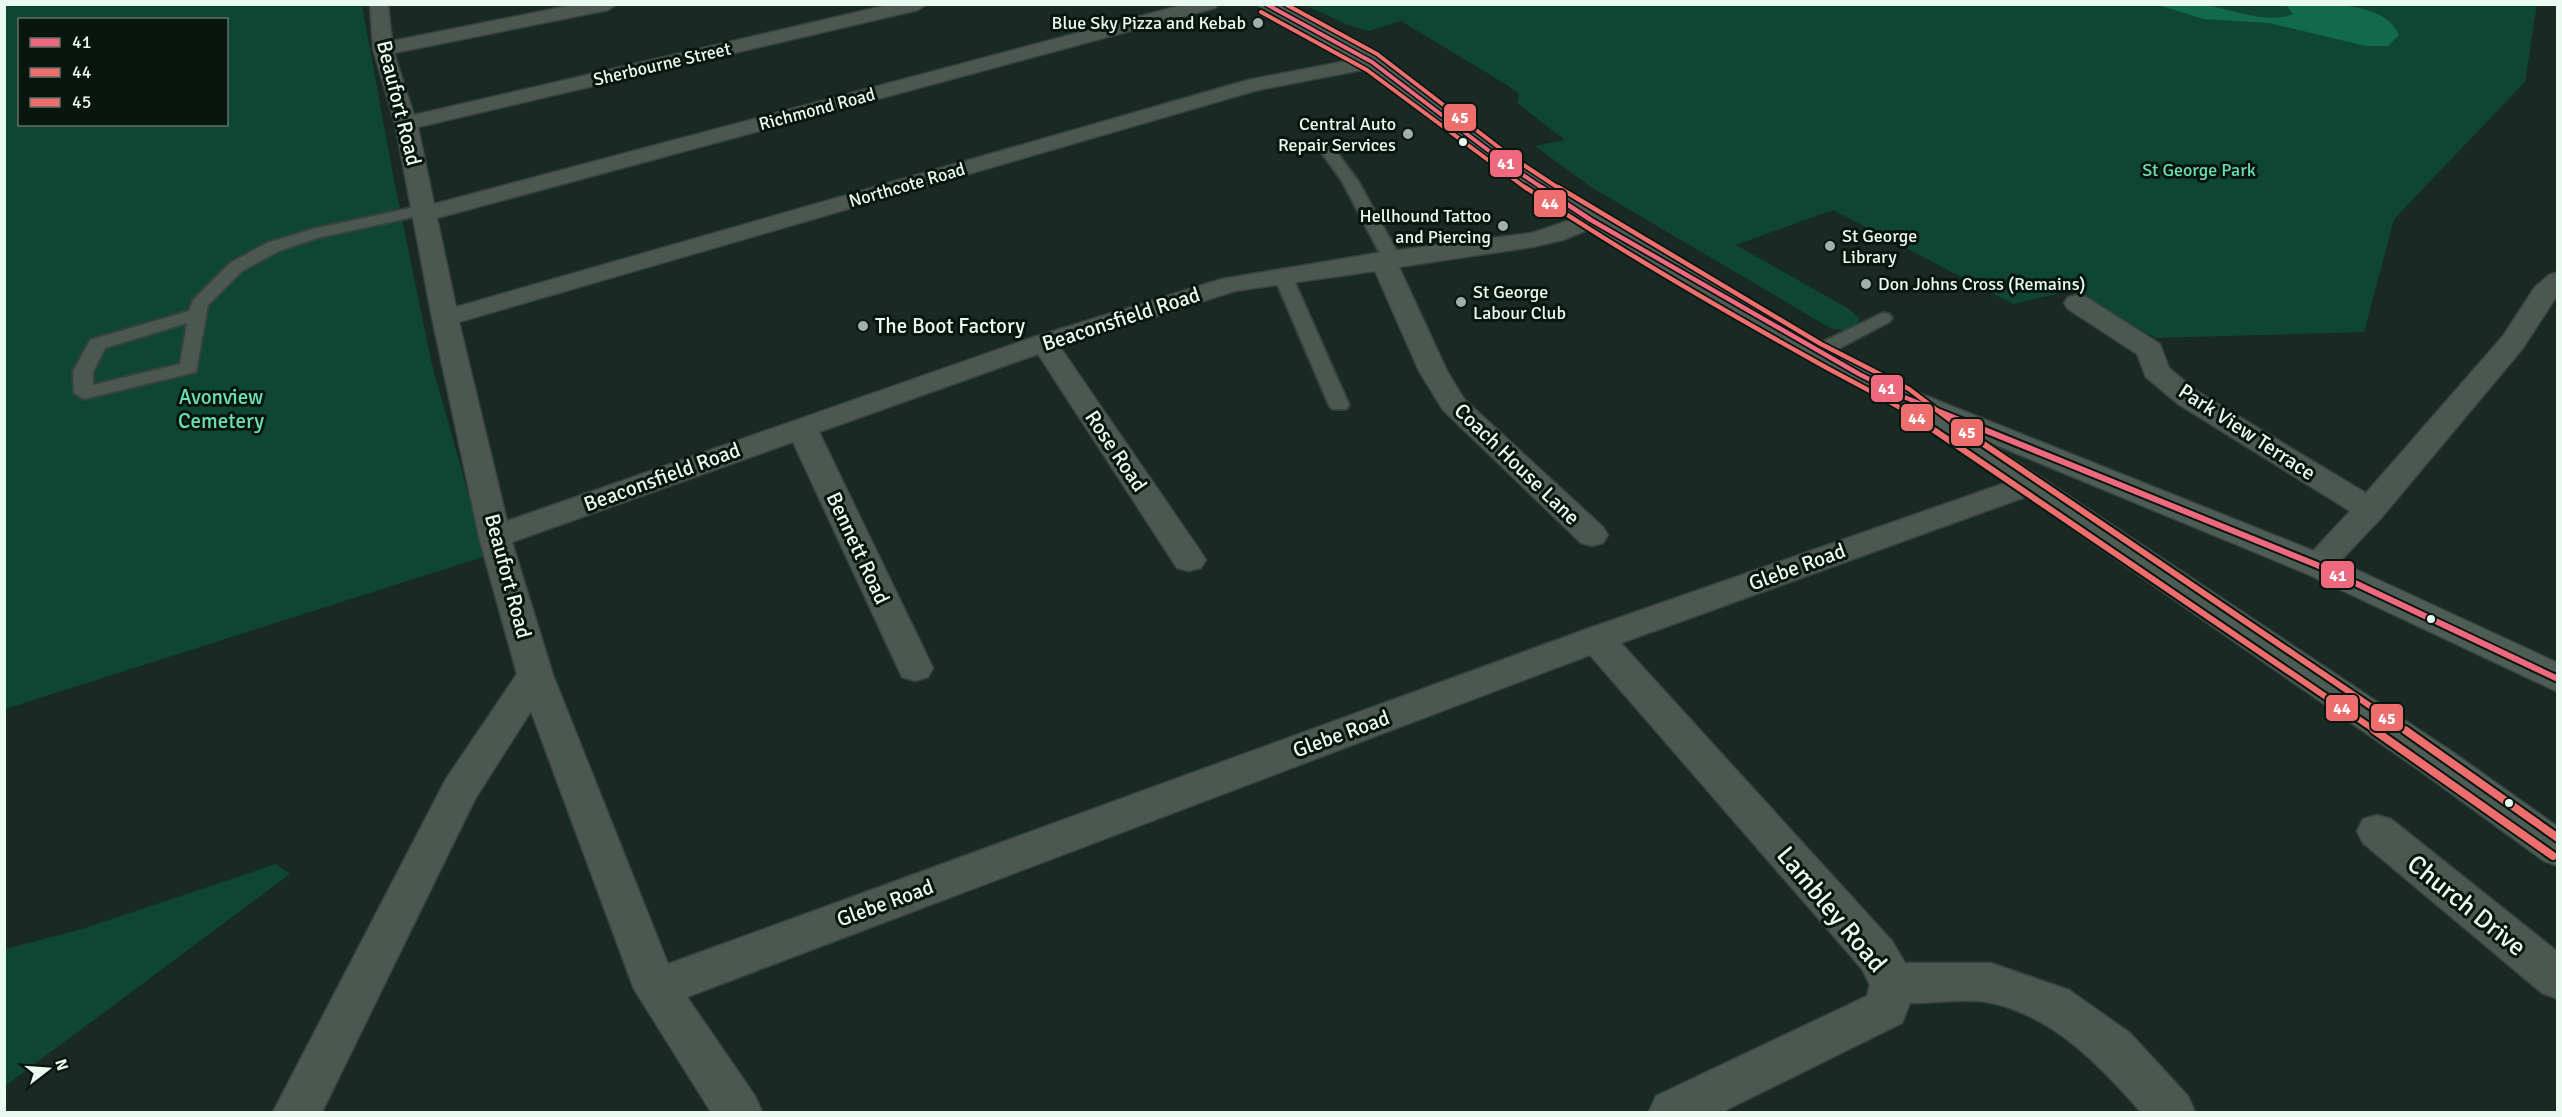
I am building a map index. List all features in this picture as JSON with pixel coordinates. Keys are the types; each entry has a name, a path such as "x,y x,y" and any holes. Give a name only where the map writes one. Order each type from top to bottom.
{"main road":[{"path":"1265,4 1372,62 1505,163 1591,220 1817,352 1904,396 2318,565 2558,679"},
{"path":"1904,396 2028,485 2440,764 2558,849"},
{"path":"2028,485 2055,480 2109,479"}],"street":[{"name":"Beaufort Road","path":"379,4 383,49 406,123 446,318 496,536 535,675 656,989 738,1113"},
{"path":"383,49 608,4"},
{"name":"Sherbourne Street","path":"406,123 918,4"},
{"name":"Richmond Road","path":"425,212 1209,4"},
{"name":"Northcote Road","path":"446,318 1255,84 1372,62"},
{"name":"Beaconsfield Road","path":"496,536 1044,343 1231,284 1282,274 1546,237 1591,220"},
{"name":"Coach House Lane","path":"1388,260 1433,371 1453,404 1592,535"},
{"path":"2318,565 2371,510 2523,329 2549,286 2558,280"},
{"name":"Park View Terrace","path":"2077,303 2150,350 2156,370 2188,399 2371,510"},
{"name":"Rose Road","path":"1044,343 1189,560"},
{"name":"Bennett Road","path":"802,428 915,668"},
{"name":"Glebe Road","path":"656,989 1596,639 2028,485"},
{"name":"Lambley Road","path":"1596,639 1877,955 1893,983 1886,1009 1672,1113"},
{"path":"297,1113 460,790 535,675"},
{"name":"Church Drive","path":"2376,831 2558,979"},
{"path":"1893,983 1991,983 2053,1004 2114,1048 2171,1113"}],"lane":[{"path":"1330,153 1350,181 1388,260"},
{"path":"196,315 98,344 83,372 84,393 189,368 199,304 236,267 273,247 313,234 425,212"},
{"path":"1282,274 1339,405"},
{"path":"1817,352 1883,318"}],"green space":[{"name":"Avonview Cemetery","path":"5,5 362,5 393,175 432,365 486,556 5,709"},
{"name":"St George Park","path":"1305,5 2537,5 2525,82 2394,219 2364,332 2156,338 2069,291 2013,304 1833,210 1736,245 1849,309 1859,318 1858,325 1845,330 1832,329 1591,187 1535,146 1565,140 1517,103 1519,94 1507,85 1401,21 1369,31 1348,25"},
{"path":"276,864 290,874 5,1086 5,949 79,930"}],"shaded area":[{"path":"2159,5 2208,5 2271,18 2293,14 2286,5 2350,6 2380,15 2399,35 2388,46 2366,46 2269,23 2203,19"}],"transit line":[{"name":"41","path":"1266,4 1372,62 1505,163 1591,220 1859,374 1904,397 2317,565 2558,679"},
{"name":"45","path":"1285,4 1377,54 1510,156 1596,212 1821,344 1909,389 1960,428 2445,757 2558,838"},
{"name":"44","path":"1261,12 1367,70 1500,170 1586,228 1812,360 1899,405 2435,771 2553,856"}],"place":[{"name":"Blue Sky Pizza and Kebab","path":"1258,23"},
{"name":"Central Auto Repair Services","path":"1408,134"},
{"name":"Hellhound Tattoo and Piercing","path":"1503,226"},
{"name":"St George Library","path":"1830,246"},
{"name":"Don Johns Cross (Remains)","path":"1866,284"},
{"name":"St George Labour Club","path":"1461,302"},
{"name":"The Boot Factory","path":"863,326"}]}
